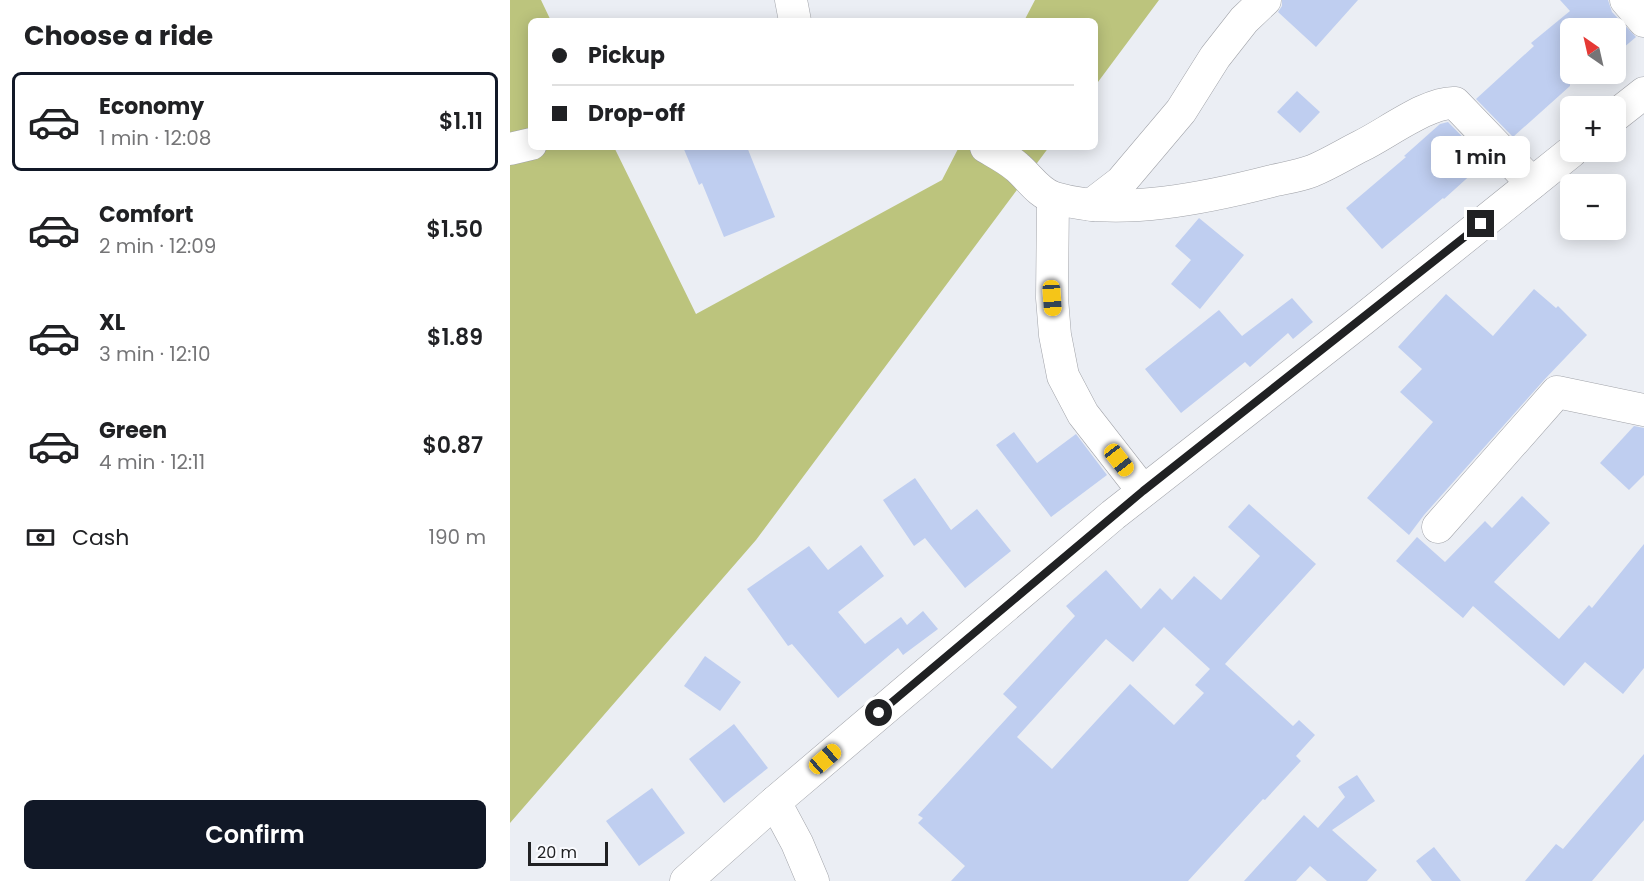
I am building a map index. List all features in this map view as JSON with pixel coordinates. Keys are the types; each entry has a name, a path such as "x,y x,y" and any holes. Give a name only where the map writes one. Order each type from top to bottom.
{"street":[{"path":"791,0 794,18"},
{"path":"1091,206 1121,182 1181,111 1215,57 1244,20 1265,0"},
{"path":"1626,0 1644,21"},
{"path":"1626,108 1644,93"},
{"path":"991,150 1015,165 1038,188 1053,198 1091,206 1135,205 1248,188 1311,171 1375,139 1431,107 1455,103 1532,183"},
{"path":"510,149 528,145"},
{"path":"686,881 775,802 1143,491 1362,320 1560,161"},
{"path":"1053,198 1052,298 1055,335 1063,376 1083,414 1143,491"},
{"path":"1438,527 1557,392 1644,410"},
{"path":"775,802 797,843 813,881"}],"green space":[{"path":"510,0 541,0 550,18 528,18 528,150 615,150 696,314 942,180 957,150 1047,150 756,540 510,823"},
{"path":"1035,0 1159,0 1098,82 1098,18 1026,18"}],"building":[{"path":"1282,0 1358,0 1316,47 1278,12 1282,6"},
{"path":"1560,0 1608,0 1612,12 1618,18 1561,18 1570,11"},
{"path":"1560,19 1560,84 1570,84 1570,86 1513,137 1476,99 1534,46 1531,43"},
{"path":"1626,27 1636,37 1626,46"},
{"path":"1297,91 1320,112 1300,133 1277,112"},
{"path":"1448,122 1486,161 1444,199 1382,249 1346,208 1406,157 1404,156 1440,124"},
{"path":"684,150 748,150 775,217 724,237 702,183 699,185"},
{"path":"1199,218 1244,255 1200,309 1171,284 1191,260 1175,246"},
{"path":"1534,289 1556,308 1558,306 1587,335 1544,380 1424,515 1409,535 1367,498 1433,422 1400,392 1422,369 1398,347 1446,294 1493,336"},
{"path":"1292,298 1313,322 1293,339 1288,333 1250,367 1245,362 1181,413 1145,369 1219,310 1242,336"},
{"path":"1634,426 1644,428 1644,475 1629,490 1600,463"},
{"path":"1014,432 1037,463 1076,434 1107,475 1051,517 996,445"},
{"path":"915,478 951,530 977,509 1011,551 965,588 925,538 914,546 883,500"},
{"path":"1522,496 1550,523 1494,582 1559,639 1589,605 1592,608 1644,544 1644,668 1623,694 1585,662 1564,686 1473,606 1463,618 1396,561 1417,537 1445,562 1485,521 1492,528"},
{"path":"1249,504 1316,564 1225,664 1293,726 1299,720 1315,735 1296,756 1301,761 1188,881 951,881 965,866 918,823 923,818 918,815 1017,707 1003,694 1075,616 1066,606 1106,570 1141,609 1160,588 1172,600 1194,576 1221,600 1260,556 1228,527","holes":["1164,627 1210,669 1195,685 1204,693 1174,725 1130,684 1052,769 1017,737 1106,639 1133,662"]},
{"path":"861,545 884,576 838,612 865,644 901,617 907,625 923,611 938,629 903,655 898,648 838,698 792,644 788,646 747,589 809,546 828,570"},
{"path":"705,656 741,682 720,711 684,686"},
{"path":"734,724 768,768 724,803 689,759"},
{"path":"1644,754 1644,820 1592,881 1525,881 1556,844 1563,849"},
{"path":"1357,775 1375,801 1332,830 1377,870 1367,881 1327,881 1310,866 1296,881 1244,881 1304,815 1318,828 1345,797 1338,787"},
{"path":"652,788 685,833 639,866 606,821"},
{"path":"1434,847 1461,881 1432,881 1416,861"}],"route":[{"path":"879,713 1113,515 1481,224"}]}
